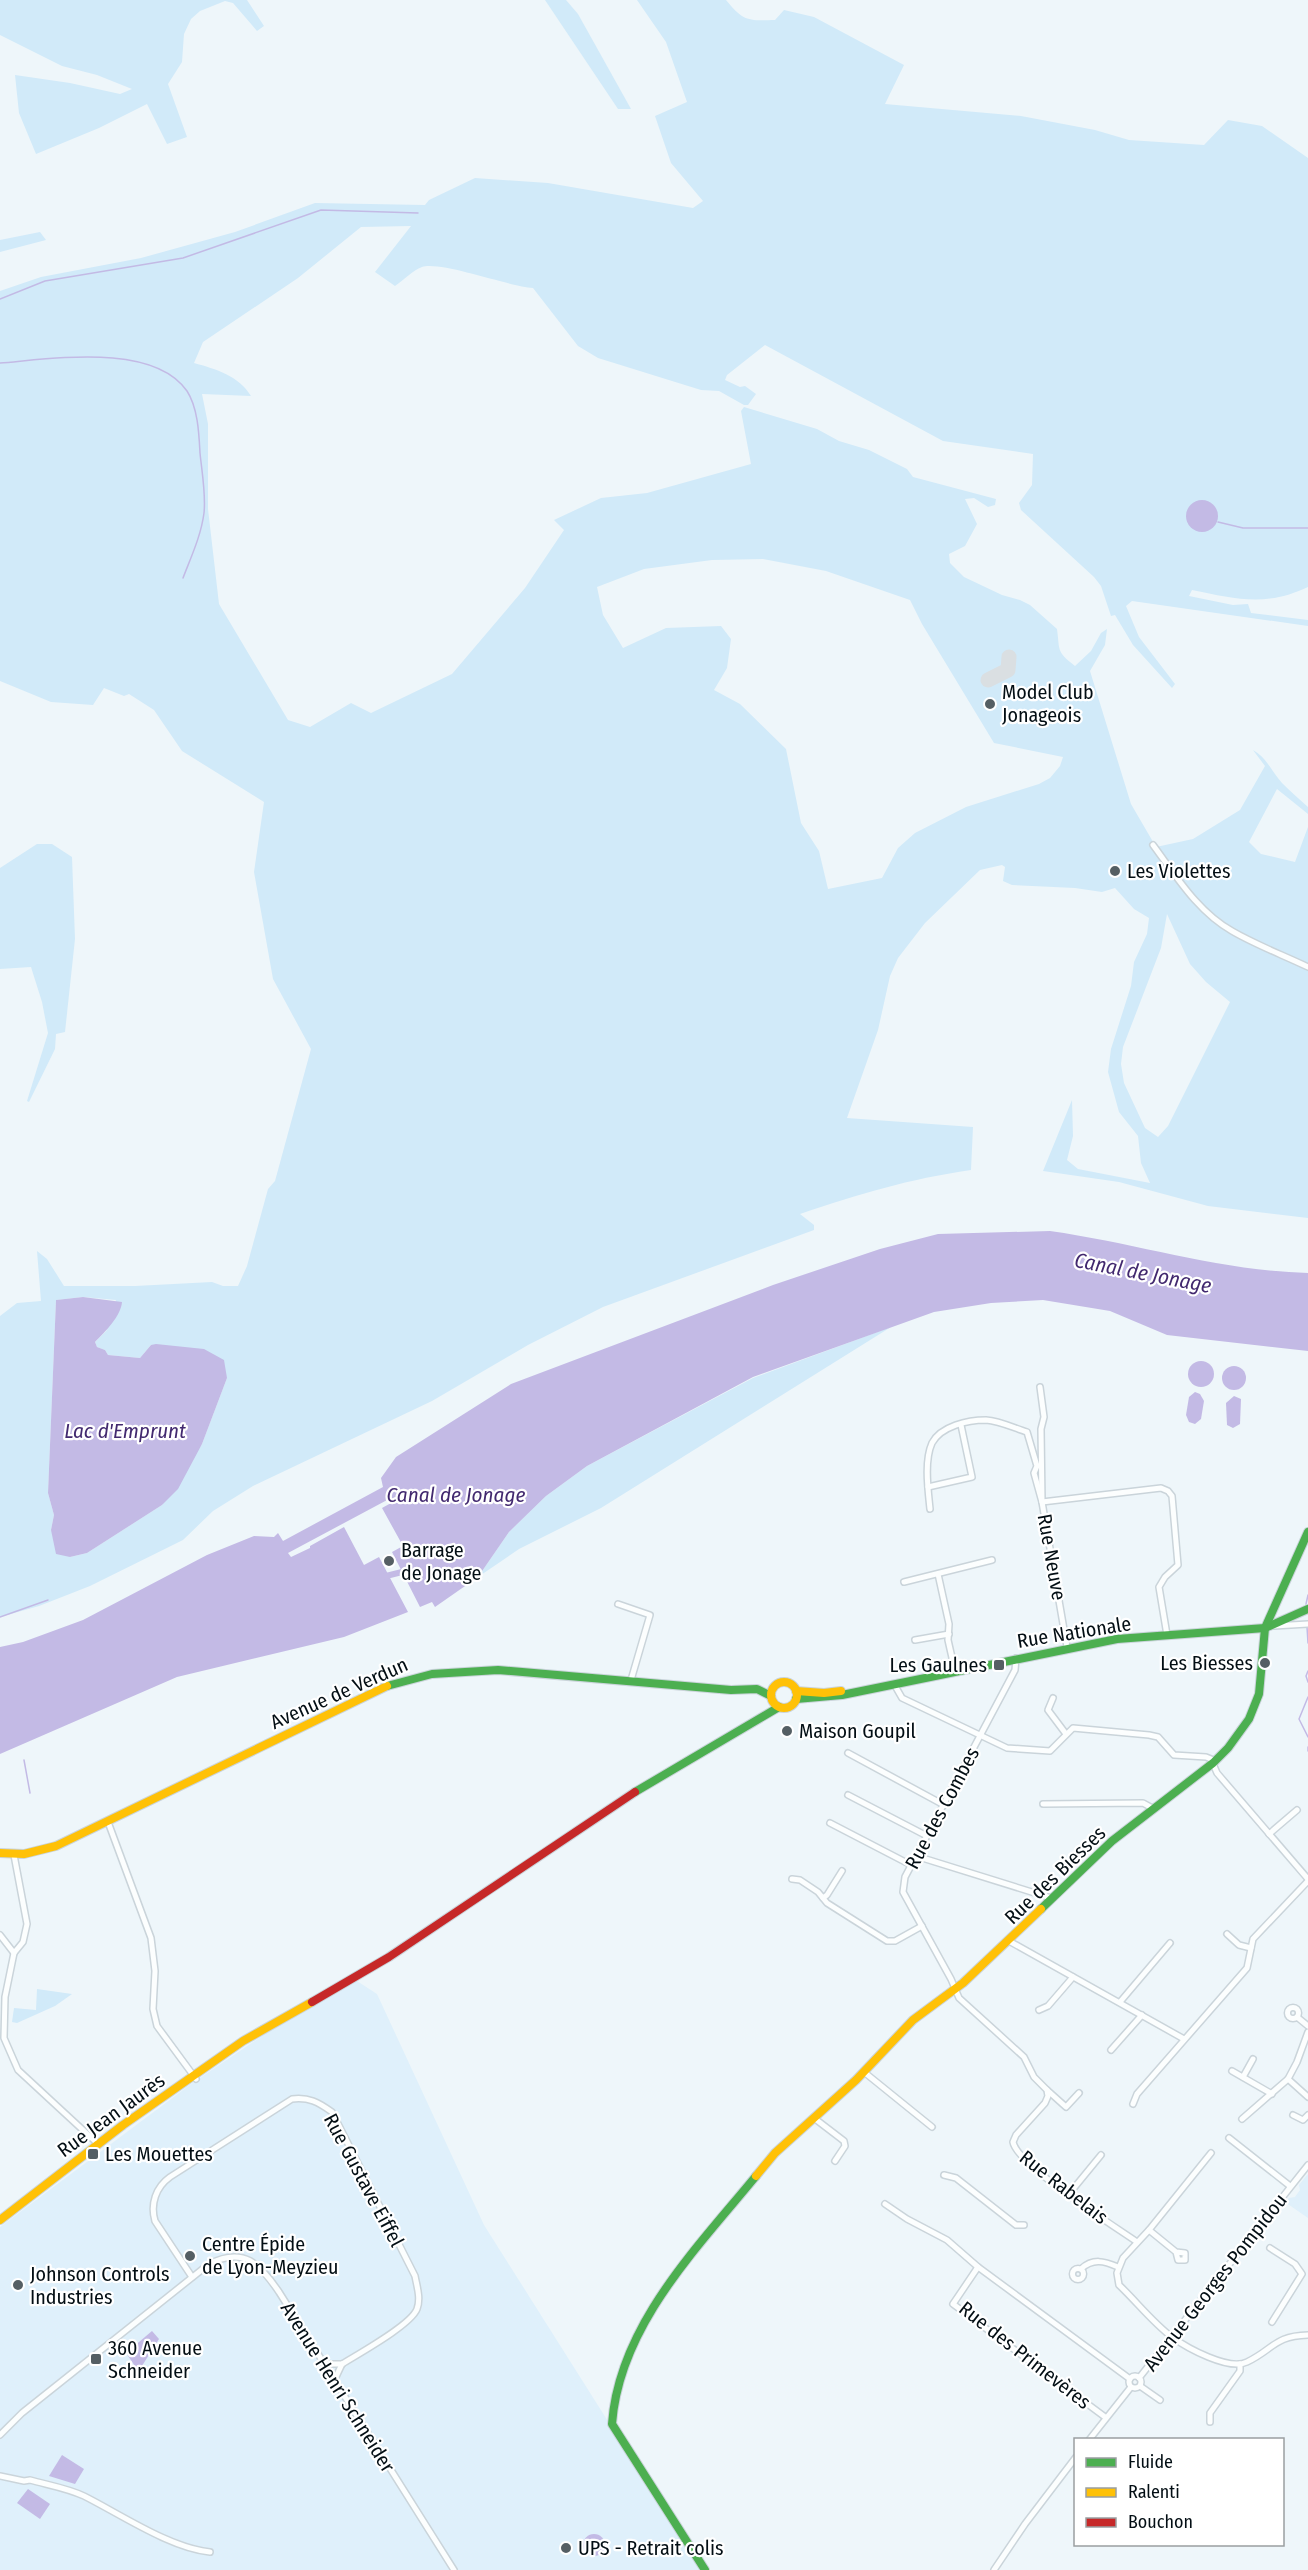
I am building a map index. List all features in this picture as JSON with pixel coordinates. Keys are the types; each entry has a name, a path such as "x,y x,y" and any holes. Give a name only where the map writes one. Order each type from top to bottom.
{"main road":[{"name":"Rue des Biesses","path":"705,2570 612,2424 613,2410 630,2354 645,2321 688,2259 775,2153 864,2072 920,2014 954,1990 1009,1941 1112,1841 1213,1763 1239,1734 1250,1719 1260,1686 1268,1627 1308,1532"},
{"name":"Rue Nationale","path":"796,1695 825,1698 1067,1647 1118,1639 1268,1627 1308,1609"},
{"name":"Avenue de Verdun","path":"0,1853 14,1855 57,1846 285,1734 412,1677 462,1670 498,1670 731,1690 760,1689 774,1702"},
{"name":"Avenue de Verdun","path":"714,1687 753,1682 775,1685 788,1683 796,1695"},
{"path":"775,1685 774,1702 789,1707 796,1695"},
{"name":"Rue Jean Jaurès","path":"0,2220 98,2144 243,2041 389,1957 640,1789 751,1722 767,1711 774,1702"}],"street":[{"path":"1153,846 1185,890 1220,923 1232,932 1308,968"},
{"name":"Rue Neuve","path":"1040,1387 1044,1417 1041,1429 1042,1502"},
{"name":"Rue Neuve","path":"961,1425 986,1420 1027,1432 1037,1466 1035,1473 1067,1647"},
{"path":"928,1487 972,1477 961,1425 943,1431 932,1444 929,1454 928,1487 930,1509"},
{"path":"1042,1502 1161,1488 1168,1491 1172,1496 1178,1565 1165,1577 1159,1587 1167,1635"},
{"path":"904,1582 992,1560"},
{"path":"938,1574 949,1624 948,1634 955,1671"},
{"path":"618,1604 650,1615 631,1680"},
{"name":"Rue Nationale","path":"1268,1627 1308,1624"},
{"path":"915,1640 948,1634"},
{"name":"Rue des Combes","path":"954,1990 951,1979 903,1892 903,1884 1015,1670 1016,1658"},
{"path":"894,1684 902,1698 1007,1748 1050,1751 1072,1728 1149,1735 1158,1737 1174,1755 1206,1757 1308,1880 1253,1939 1246,1968 1137,2094 1133,2104"},
{"path":"1053,1698 1048,1710 1066,1734"},
{"path":"848,1753 944,1804"},
{"path":"848,1795 927,1836"},
{"path":"1043,1804 1143,1803 1154,1809"},
{"path":"1269,1834 1297,1810"},
{"path":"108,1821 151,1938 155,1971 153,2009 157,2026 194,2077"},
{"path":"830,1823 911,1865"},
{"path":"14,1855 27,1924 23,1942 14,1953 5,1997 2,2037 18,2070 98,2144"},
{"path":"916,1856 1051,1898"},
{"path":"823,1898 842,1871"},
{"path":"792,1879 800,1880 827,1903 887,1941 895,1941 922,1926"},
{"path":"1227,1934 1239,1945 1251,1948"},
{"path":"0,1935 14,1953"},
{"path":"1009,1941 1184,2039"},
{"path":"1120,2002 1170,1943"},
{"path":"1039,2010 1048,2006 1073,1977"},
{"path":"954,1990 959,1998 1024,2057 1034,2077 1066,2107 1079,2093"},
{"path":"0,2003 5,1997"},
{"path":"1111,2050 1142,2015"},
{"path":"1297,2018 1308,2026"},
{"path":"1242,2119 1288,2079 1298,2061 1308,2032"},
{"path":"1243,2077 1253,2059"},
{"path":"1232,2071 1272,2094"},
{"path":"864,2072 932,2127"},
{"path":"1288,2079 1308,2097"},
{"name":"Rue Rabelais","path":"1047,2090 1048,2096 1045,2103 1016,2135 1013,2142 1014,2147 1042,2175 1137,2242"},
{"name":"Rue Gustave Eiffel","path":"192,2277 155,2221 152,2211 159,2188 170,2177 292,2099 304,2097 318,2102 332,2112 415,2276 418,2293 417,2309 409,2320 342,2364"},
{"path":"1293,2115 1303,2120 1308,2115"},
{"path":"814,2118 843,2141 845,2146 835,2161"},
{"name":"Avenue Georges Pompidou","path":"1229,2138 1290,2186"},
{"path":"1210,2153 1118,2267 1119,2285 1171,2336 1200,2353 1232,2366 1246,2363 1275,2342 1291,2335 1308,2335"},
{"path":"1069,2194 1101,2155"},
{"name":"Avenue Georges Pompidou","path":"1140,2378 1308,2164"},
{"path":"944,2175 956,2178 1016,2225 1024,2225"},
{"path":"885,2204 907,2219 947,2240 978,2267"},
{"path":"1149,2230 1176,2252"},
{"path":"1270,2248 1295,2264 1302,2274 1272,2322"},
{"name":"Avenue Henri Schneider","path":"0,2434 22,2413 209,2264 225,2257 235,2256 248,2259 259,2266 279,2292 454,2570"},
{"path":"1081,2269 1092,2262 1099,2261 1118,2267"},
{"name":"Rue des Primevères","path":"1105,2417 953,2304 978,2267 1130,2379"},
{"path":"324,2364 342,2364 334,2381"},
{"path":"1210,2422 1210,2413 1240,2372 1240,2364"},
{"path":"1134,2376 1140,2378 1140,2386 1131,2387 1130,2379 1134,2376"},
{"path":"1140,2386 1160,2400"},
{"name":"Avenue Georges Pompidou","path":"1091,2437 1131,2387"},
{"path":"994,2570 1074,2460"},
{"path":"0,2476 30,2480 81,2495 154,2533 195,2551 210,2552"}],"shaded area":[{"path":"0,0 247,0 264,26 257,31 233,3 225,1 200,11 191,19 184,34 182,62 168,84 187,137 167,144 147,104 99,128 36,154 19,113 15,75 70,83 120,94 132,89 97,75 62,66 0,35"},
{"path":"545,0 566,0 578,14 631,109 618,109"},
{"path":"637,0 726,0 742,16 752,20 775,20 784,10 814,17 904,65 885,104 1021,116 1095,130 1129,140 1204,145 1228,120 1262,126 1308,158 1308,587 1293,593 1264,599 1237,598 1192,590 1189,596 1233,605 1248,604 1251,613 1308,620 1308,626 1132,601 1126,606 1139,637 1175,684 1172,688 1133,645 1115,615 1111,616 1101,586 1094,577 1021,510 1019,503 1032,485 1033,454 943,441 765,345 727,375 725,380 740,387 745,386 756,394 748,405 744,405 719,391 701,390 598,358 578,346 533,288 459,270 431,266 419,268 395,286 375,272 411,226 361,227 298,278 203,342 194,363 233,378 251,396 202,394 208,424 208,509 219,604 288,720 310,727 351,703 371,713 452,674 525,588 564,530 554,520 601,498 647,493 751,464 741,411 744,407 817,429 839,441 869,450 907,469 913,477 996,499 995,505 988,507 974,498 965,499 977,524 965,546 949,554 950,563 964,577 1030,605 1057,629 1060,650 1075,666 1091,651 1101,633 1107,629 1105,645 1090,671 1131,804 1156,847 1193,839 1240,810 1265,766 1253,750 1266,761 1282,783 1308,807 1308,814 1277,789 1249,842 1261,854 1295,862 1308,827 1308,1218 1208,1206 1119,1182 1043,1171 1072,1100 1073,1136 1067,1160 1078,1169 1150,1183 1141,1163 1138,1136 1119,1112 1108,1072 1111,1049 1131,986 1134,962 1147,934 1149,918 1134,909 1115,888 1102,892 1075,888 1012,885 1003,881 1005,867 1002,865 980,870 925,923 898,958 890,976 878,1030 847,1118 973,1127 971,1170 884,1188 800,1214 814,1225 814,1230 603,1307 528,1345 432,1401 253,1486 213,1511 183,1540 90,1586 39,1606 0,1617 0,1316 17,1303 41,1301 37,1251 47,1259 64,1286 135,1286 212,1282 223,1286 238,1286 247,1266 268,1189 275,1181 311,1049 273,979 254,872 264,802 182,751 154,710 129,694 124,696 104,688 93,705 51,702 0,681 0,291 41,277 141,258 235,232 315,203 425,205 429,200 475,178 548,183 693,208 703,201 671,163 655,116 687,102 666,42","holes":["763,559 826,571 910,600 922,624 994,743 1063,757 1060,766 1050,778 1039,784 966,807 915,833 898,848 882,878 828,889 819,851 801,823 786,749 740,704 714,690 727,668 731,639 721,626 666,628 623,648 603,615 597,587 644,569 712,560","1167,914 1190,964 1206,982 1230,1002 1168,1126 1158,1137 1145,1128 1124,1083 1121,1064 1123,1047 1161,948","83,1297 116,1300 107,1330 95,1342 97,1347 105,1350 108,1355 140,1358 151,1345 227,1378 202,1444 162,1505 87,1553 70,1557 51,1530 54,1515 48,1493 56,1300"]},
{"path":"40,232 46,240 0,252 0,240"},
{"path":"37,844 52,844 72,857 75,939 65,1032 56,1034 55,1049 29,1102 27,1101 48,1033 42,1002 31,967 0,969 0,868"},
{"path":"891,1327 601,1508 519,1549 478,1577 509,1532 546,1496 587,1466 753,1378"},
{"path":"357,1981 377,1994 484,2225 702,2570 0,2570 0,2227 191,2084 268,2032"},
{"path":"37,1989 72,1994 55,2006 17,2023 12,2022 14,2008 36,2010"},
{"path":"1308,2174 1308,2218 1285,2202 1295,2197 1300,2190 1299,2185"}],"water":[{"path":"1202,500 1213,505 1218,516 1213,527 1202,532 1191,527 1186,516 1191,505"},
{"name":"Canal de Jonage","path":"1050,1231 1210,1262 1308,1273 1308,1351 1167,1335 1110,1311 1043,1300 991,1303 934,1312 753,1377 587,1466 546,1496 509,1532 478,1577 435,1607 432,1602 420,1607 392,1552 403,1546 382,1508 391,1503 389,1499 288,1553 291,1557 344,1527 364,1565 379,1557 408,1612 344,1637 177,1677 0,1754 0,1647 23,1642 83,1620 207,1555 254,1536 274,1537 278,1533 283,1541 383,1487 381,1478 396,1457 511,1384 773,1285 880,1249 938,1234"},
{"name":"Lac d'Emprunt","path":"83,1297 122,1302 116,1318 95,1342 97,1347 105,1350 108,1355 140,1358 151,1345 156,1344 204,1349 224,1360 227,1378 202,1444 178,1489 162,1505 87,1553 70,1557 56,1554 51,1530 54,1515 48,1493 56,1300"},
{"path":"1201,1361 1210,1365 1214,1374 1210,1383 1201,1387 1192,1383 1188,1374 1192,1365"},
{"path":"1234,1366 1243,1369 1246,1378 1243,1387 1234,1390 1225,1387 1222,1378 1225,1369"},
{"path":"1195,1392 1200,1394 1204,1401 1201,1419 1195,1424 1189,1422 1186,1415 1189,1397"},
{"path":"1234,1396 1241,1399 1240,1424 1233,1428 1227,1425 1226,1403"},
{"path":"152,2331 159,2339 140,2369 137,2369 126,2353"},
{"path":"62,2455 84,2469 75,2484 49,2476"},
{"path":"28,2489 50,2504 40,2519 17,2503"},
{"path":"594,2534 602,2537 605,2545 602,2553 594,2556 586,2553 583,2545 586,2537"}],"waterway":[{"path":"0,299 45,281 183,258 321,210 418,213"},
{"path":"0,363 73,357 126,360 151,365 171,376 187,391 194,405 197,421 204,483 204,506 203,522 183,578"},
{"path":"1218,522 1243,528 1308,528"},
{"name":"Canal de Jonage","path":"382,1577 410,1570"},
{"path":"1306,1604 1308,1595"},
{"path":"0,1617 48,1600"},
{"path":"1307,1627 1308,1643"},
{"path":"1308,1671 1306,1676 1308,1682"},
{"path":"1308,1697 1299,1719 1308,1737"},
{"path":"24,1760 30,1793"}],"taxiway":[{"path":"988,680 1008,670 1009,657"}],"traffic: fast":[{"path":"1041,1909 1112,1841 1213,1763 1228,1748 1249,1719 1259,1694 1265,1628 1308,1532"},
{"path":"796,1699 842,1695 1117,1639 1265,1628 1308,1609"},
{"path":"387,1686 432,1674 498,1670 731,1690 757,1689 771,1696"},
{"path":"635,1792 779,1707"},
{"path":"705,2570 612,2424 618,2388 629,2354 645,2321 686,2260 756,2176"}],"traffic: slow":[{"path":"784,1682 793,1686 797,1695 793,1704 784,1708 775,1704 771,1695 775,1686 784,1682"},
{"path":"0,1853 24,1854 56,1846 387,1686"},
{"path":"796,1691 824,1693 841,1691"},
{"path":"756,2176 775,2153 856,2080 913,2020 963,1983 1041,1909"},
{"path":"0,2220 123,2125 243,2041 312,2002"}],"traffic: jam":[{"path":"312,2002 389,1957 635,1792"}],"place":[{"name":"Model Club Jonageois","path":"990,704"},
{"name":"Les Violettes","path":"1115,871"},
{"name":"Barrage de Jonage","path":"389,1561"},
{"name":"Les Biesses","path":"1265,1663"},
{"name":"Les Gaulnes","path":"999,1665"},
{"name":"Maison Goupil","path":"787,1731"},
{"name":"Les Mouettes","path":"93,2154"},
{"name":"Centre Épide de Lyon-Meyzieu","path":"190,2256"},
{"name":"Johnson Controls Industries","path":"18,2285"},
{"name":"360 Avenue Schneider","path":"96,2359"},
{"name":"UPS - Retrait colis","path":"566,2548"}]}
